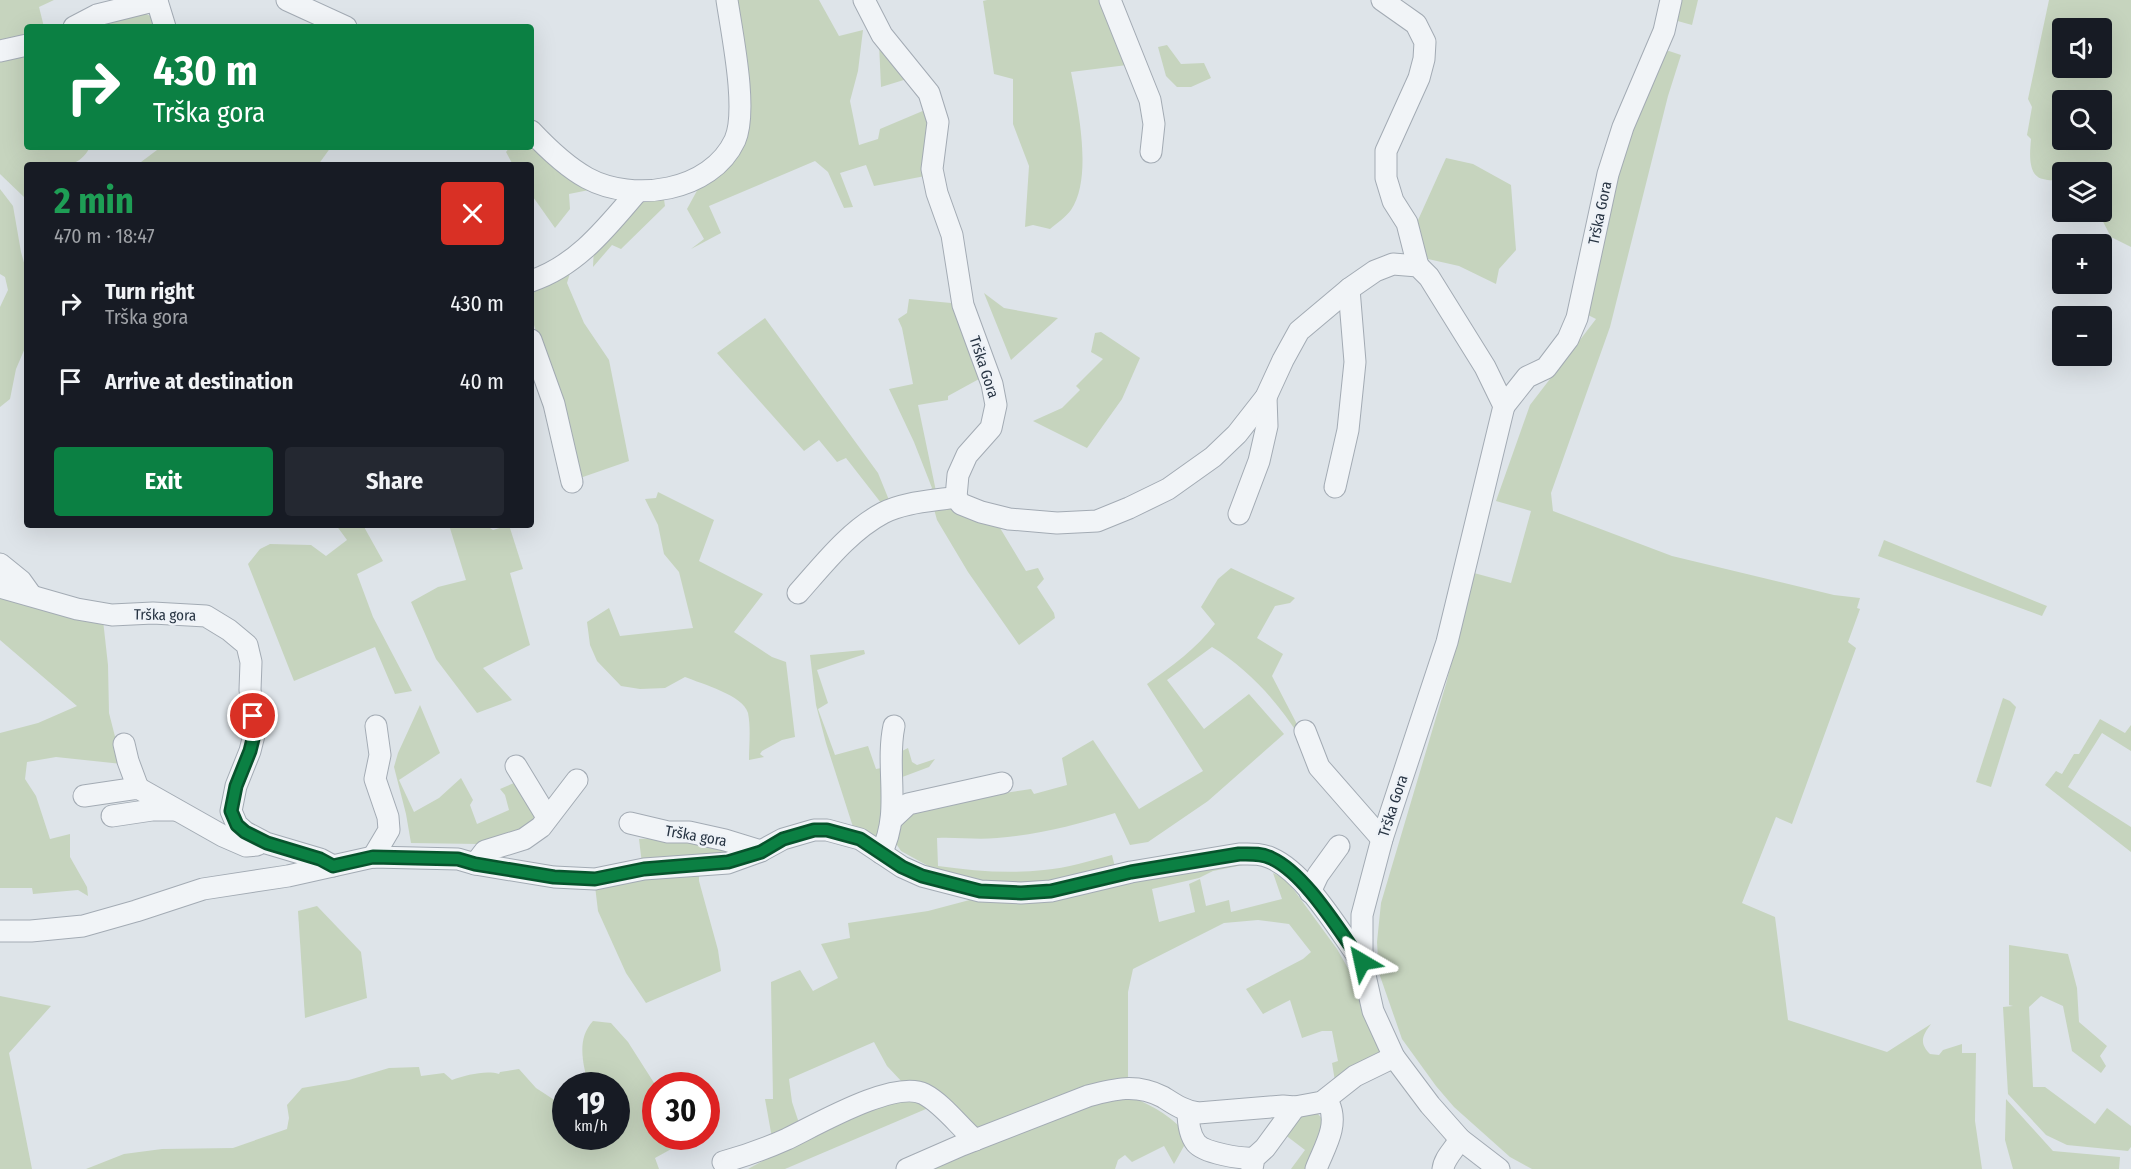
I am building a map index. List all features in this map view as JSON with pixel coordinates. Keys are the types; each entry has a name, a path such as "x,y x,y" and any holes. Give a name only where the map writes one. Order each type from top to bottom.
{"street":[{"path":"80,24 97,15 157,0 164,24"},
{"path":"287,0 339,24"},
{"path":"534,134 586,178 609,187 637,192 671,187 712,169 735,139 740,114 727,0"},
{"name":"Trška Gora","path":"864,0 882,35 929,93 938,122 932,169 952,235 963,305 992,384 996,405 991,428 967,455 958,475 956,497"},
{"path":"1110,0 1150,100 1154,124 1151,152"},
{"path":"1382,0 1416,24 1425,42 1424,59 1419,78 1386,151 1386,178 1393,201 1407,224 1418,266 1429,277 1485,367 1504,406"},
{"name":"Trška Gora","path":"1499,1169 1460,1139 1430,1105 1394,1057 1373,1011 1362,962 1362,915 1382,839 1447,642 1504,406 1527,377 1546,368 1568,339 1577,318 1608,174 1623,128 1664,31 1671,0"},
{"path":"0,51 24,46"},
{"path":"534,279 553,270 591,245 637,192"},
{"path":"798,593 833,554 884,512 956,497 962,504 981,512 1009,519 1057,523 1097,520 1129,508 1168,489 1204,463 1237,434 1266,398 1299,332 1349,289 1375,271 1393,264 1418,266"},
{"path":"1335,487 1348,429 1355,362 1349,289"},
{"path":"534,348 554,404 572,482"},
{"path":"1239,514 1259,461 1267,426 1266,398"},
{"path":"0,564 21,581 31,595"},
{"name":"Trška gora","path":"0,587 78,609 112,615 153,613 206,616 229,630 247,645 251,662 250,690 256,727 250,751 236,786 231,811 237,825 245,832 267,843 320,859 333,866"},
{"path":"373,857 389,830 388,817 375,779 380,755 376,726"},
{"path":"881,853 887,842 892,819 890,745 894,726"},
{"path":"1305,731 1319,767 1382,839"},
{"path":"84,796 138,788 124,744"},
{"path":"516,766 547,817"},
{"path":"475,864 485,851 524,838 542,826 577,780"},
{"path":"892,819 908,804 1002,783"},
{"name":"Trška gora","path":"138,788 223,836 246,846 267,843"},
{"path":"112,816 152,810 177,810"},
{"name":"Trška gora","path":"630,823 668,832 689,832 713,837 761,852"},
{"name":"Trška gora","path":"0,931 31,931 82,926 203,889 288,876 373,857 458,859 554,877 595,879 644,869 728,862 761,852 783,839 814,830 827,830 860,839 902,867 941,883 980,891 1021,893 1051,891 1131,872 1239,854 1269,857 1293,872 1362,962"},
{"path":"1310,892 1318,874 1339,846"},
{"path":"907,1169 1088,1096 1127,1086 1159,1095 1188,1111 1198,1113 1295,1107 1322,1101 1355,1076 1394,1057"},
{"path":"723,1162 777,1143 862,1103 904,1089 923,1093 942,1107 975,1140"},
{"path":"1316,1169 1331,1132 1334,1114 1329,1104 1322,1101"},
{"path":"1188,1111 1189,1127 1196,1144 1214,1153 1253,1164 1295,1107"},
{"path":"1436,1167 1456,1149 1460,1139"}],"green space":[{"path":"0,0 54,0 39,7 43,24 24,24 24,39 0,45"},
{"path":"736,0 819,0 839,36 863,30 858,71 850,101 859,145 878,139 880,129 925,110 929,139 925,176 874,186 866,165 840,173 853,207 844,208 828,172 815,161 709,206 721,233 691,249 704,239 687,209 699,187 738,149"},
{"path":"1103,0 1116,45 1127,65 1071,72 1082,142 1081,180 1078,196 1071,210 1050,229 1033,225 1025,227 1029,166 1013,124 1013,79 994,74 983,1"},
{"path":"1677,0 1698,0 1692,25 1674,20"},
{"path":"2049,0 2131,0 2131,247 2112,238 2103,222 2112,222 2112,162 2052,162 2052,180 2038,177 2034,173 2031,162 2031,139 2027,135 2032,107 2028,99"},
{"path":"146,14 155,18 156,24 96,24 105,19"},
{"path":"879,43 907,79 881,87"},
{"path":"1167,45 1181,64 1204,63 1211,78 1191,87 1177,87 1166,76 1158,47"},
{"path":"24,51 24,150 88,150 76,162 24,162 24,197 0,174 0,55"},
{"path":"1669,51 1681,55 1668,96 1610,327 1551,493 1553,511 1672,556 1834,595 1860,598 1857,608 1860,609 1848,642 1856,648 1792,824 1776,817 1742,903 1775,917 1788,1020 1887,1052 1931,1024 1923,1039 1924,1046 1930,1054 1939,1055 1943,1050 1962,1044 1962,1053 1976,1053 1975,1121 1982,1169 1532,1169 1510,1157 1454,1107 1436,1086 1402,1039 1379,973 1377,942 1381,903 1446,684 1474,573 1511,583 1531,511 1496,501 1530,405 1596,319 1582,312 1619,147 1662,52"},
{"path":"534,143 571,179 589,190 569,194 570,209 555,228 534,198 534,162 511,162 506,152 508,150 534,150"},
{"path":"157,150 329,150 320,162 141,162"},
{"path":"1446,158 1473,164 1511,185 1516,250 1499,269 1496,284 1459,266 1428,259 1414,229"},
{"path":"0,189 13,206 24,262 24,350 16,369 10,399 0,407 0,307 8,290 5,277 0,274"},
{"path":"663,193 665,206 621,249 612,245 593,267 594,246 647,194"},
{"path":"565,270 570,273 567,283 584,323 609,360 629,461 580,478 534,325 534,290"},
{"path":"984,293 1004,308 1058,318 1011,360"},
{"path":"909,299 951,303 956,310 979,379 948,396 948,400 918,405 937,496 926,495 932,488 914,442 889,389 913,384 902,328 898,319 907,313"},
{"path":"765,318 878,473 891,505 885,508 846,458 837,462 819,440 804,451 717,353"},
{"path":"1101,332 1140,358 1122,399 1087,448 1033,421 1062,408 1080,390 1076,386 1103,359 1091,352 1095,333"},
{"path":"658,492 714,520 699,561 763,594 734,632 772,657 786,662 795,737 782,740 762,751 760,754 764,757 749,760 748,713 738,701 685,677 665,688 640,689 621,686 597,661 590,645 587,622 609,608 620,636 693,628 679,572 664,554 658,525 645,499 656,498"},
{"path":"943,504 997,523 1026,571 1038,568 1044,579 1037,587 1055,618 1019,645 968,572 937,520 934,509"},
{"path":"338,528 365,528 383,561 357,574 373,617 412,691 395,694 375,647 294,681 248,564 260,549 270,544 311,545 326,556 347,540"},
{"path":"450,528 490,528 493,530 510,528 523,569 510,573 530,645 483,668 512,700 477,713 436,659 411,602 438,587 466,580"},
{"path":"1884,540 2047,606 2042,616 1878,556"},
{"path":"1231,568 1295,598 1290,603 1275,606 1257,638 1283,654 1272,676 1301,732 1298,734 1271,697 1249,675 1212,647 1167,680 1204,729 1249,694 1284,734 1208,801 1148,842 1130,845 1115,813 1027,835 990,839 937,838 938,866 1018,872 1070,866 1112,855 1116,871 1031,885 968,882 930,867 901,851 896,838 901,823 909,813 965,799 1031,789 1034,794 1067,785 1062,758 1093,740 1139,809 1203,771 1147,684 1192,649 1215,624 1201,607 1218,579"},
{"path":"0,593 103,620 108,665 109,713 122,764 56,757 27,762 25,779 36,796 50,839 70,834 70,857 87,887 88,896 78,890 33,894 32,888 0,888 0,733 38,723 77,706 0,640"},
{"path":"864,650 865,654 817,670 828,703 818,709 835,755 868,746 876,769 887,767 882,840 854,830 816,705 810,655"},
{"path":"2003,698 2016,707 1991,787 1976,782"},
{"path":"420,705 440,753 399,780 414,812 439,798 461,778 473,800 470,805 477,824 509,810 505,795 500,789 514,783 510,773 537,817 527,830 478,844 411,843 394,767"},
{"path":"2100,719 2125,733 2131,725 2131,751 2102,733 2068,787 2131,827 2131,852 2045,785 2056,771 2062,774 2074,754 2079,754"},
{"path":"908,748 912,762 917,765 935,759 929,767 897,779 896,754"},
{"path":"684,837 742,848 697,861 642,864 639,839"},
{"path":"1258,862 1213,871 1199,878 1152,889 1159,922 1195,912 1189,884 1200,879 1206,906 1229,900 1231,912 1282,899 1273,873 1286,879 1337,949 1357,984 1386,1052 1335,1081 1332,1063 1338,1061 1332,1031 1322,1031 1302,1038 1290,1000 1263,1014 1246,989 1303,959 1311,952 1289,924 1258,920 1224,923 1133,969 1128,992 1128,1080 976,1130 903,1083 887,1066 874,1042 789,1079 792,1102 799,1123 772,1138 765,1099 773,1099 771,982 800,970 813,991 838,978 821,944 850,938 848,923 928,911 981,897"},
{"path":"699,871 699,881 718,950 721,971 646,1003 626,973 598,911 595,886"},
{"path":"317,906 361,952 367,998 305,1018 298,911"},
{"path":"2009,945 2068,954 2077,988 2079,1022 2107,1046 2100,1056 2106,1066 2101,1073 2072,1051 2063,1006 2041,996 2029,1007 2033,1087 2045,1087 2095,1124 2107,1108 2131,1126 2131,1147 2128,1151 2067,1145 2046,1135 2008,1094 2003,1007 2013,1006 2009,1005"},
{"path":"0,996 51,1006 9,1053 32,1169 0,1169"},
{"path":"593,1021 611,1023 628,1042 647,1072 642,1072 642,1150 669,1150 655,1158 659,1169 86,1169 124,1154 162,1149 233,1148 287,1129 289,1118 287,1105 302,1088 349,1080 389,1068 419,1067 421,1076 444,1073 452,1080 463,1076 499,1074 519,1069 536,1088 552,1098 552,1150 630,1150 630,1072 586,1072 582,1052 584,1036"},
{"path":"916,1096 933,1106 785,1169 748,1169 841,1118"},
{"path":"1132,1097 1163,1113 1189,1137 1174,1164 1164,1146 1132,1162 1125,1155 1118,1160 1115,1169 921,1169 1097,1099"},
{"path":"2006,1099 2053,1151 2120,1157 2119,1169 2013,1169 2005,1140"},
{"path":"1315,1110 1326,1124 1306,1169 1291,1169 1305,1150 1284,1134 1300,1112"}],"route":[{"path":"253,716 256,727 250,751 236,786 231,811 237,825 245,832 267,843 320,859 333,866 373,857 458,859 554,877 595,879 644,869 728,862 761,852 783,839 814,830 827,830 860,839 902,867 941,883 980,891 1021,893 1051,891 1131,872 1239,854 1256,854 1269,857 1293,872 1362,962"}]}
